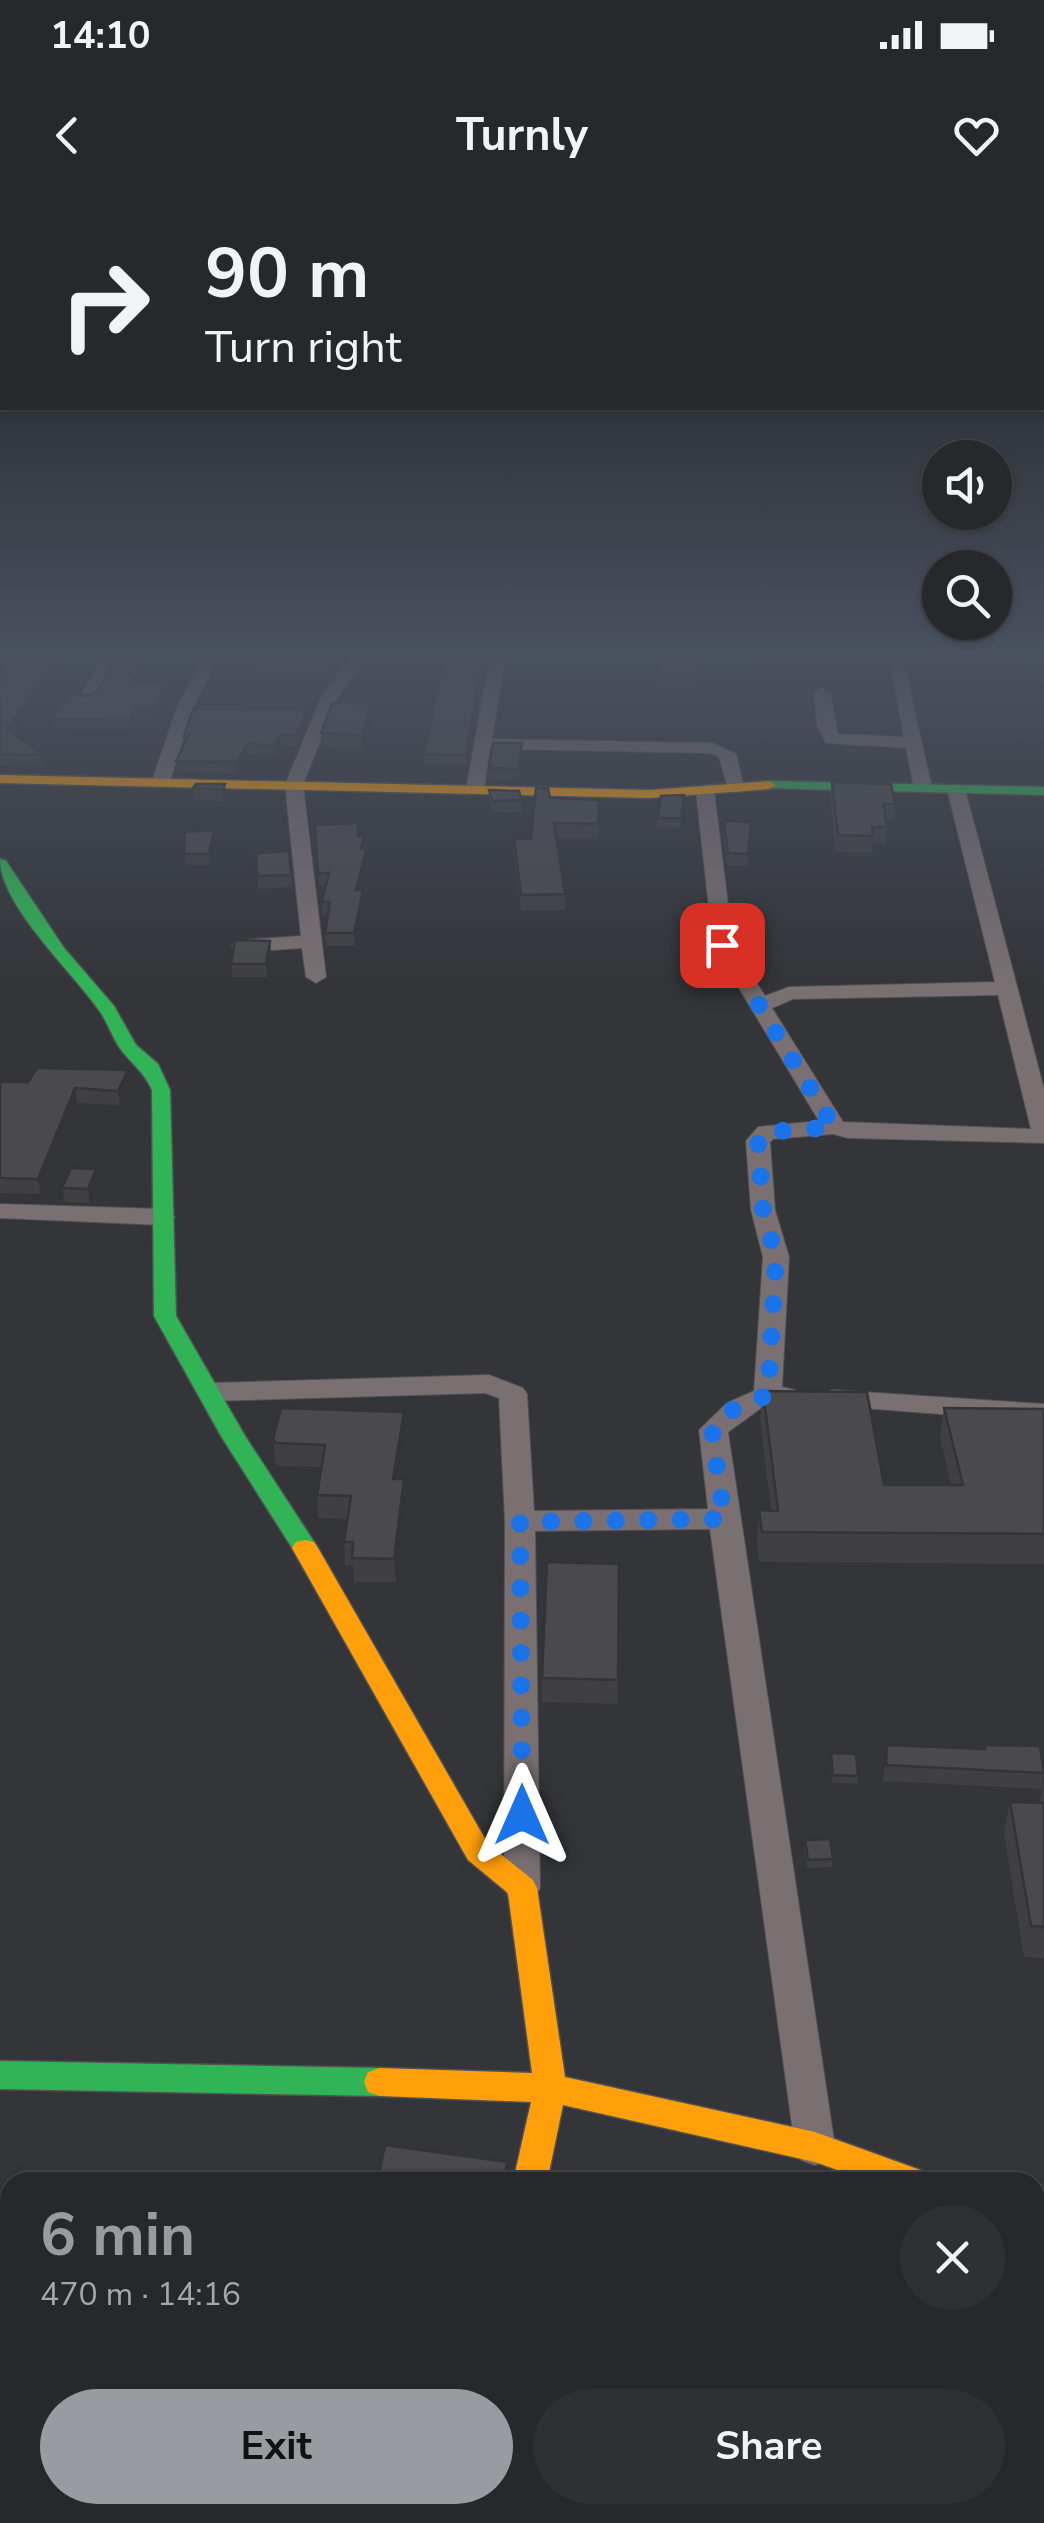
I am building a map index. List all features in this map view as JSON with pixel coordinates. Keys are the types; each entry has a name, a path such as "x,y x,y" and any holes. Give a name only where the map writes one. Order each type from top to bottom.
{"street":[{"path":"160,781 165,766"},
{"path":"301,766 294,785 316,977"},
{"path":"475,789 479,766"},
{"path":"730,766 734,788"},
{"path":"918,766 923,788"},
{"path":"0,779 475,789 705,791 766,785 1044,791"},
{"path":"768,1395 776,1257 763,1210 758,1140 766,1132 834,1127 1044,1135 956,789"},
{"path":"705,791 722,945 834,1127"},
{"path":"0,864 58,951 108,1010 129,1048 151,1068 161,1090 165,1316 232,1436 330,1586 478,1852 522,1888"},
{"path":"242,946 312,941"},
{"path":"760,1006 789,992 1007,988"},
{"path":"0,1212 162,1217"},
{"path":"210,1392 489,1384 513,1394 520,1522 522,1888 550,2088 532,2172"},
{"path":"815,2147 712,1430 735,1408 768,1395 1044,1413"},
{"path":"520,1522 724,1519"},
{"path":"0,2076 133,2081 255,2078 550,2088 815,2147 880,2172"}],"building":[{"path":"832,782 891,784 895,804 883,804 887,827 872,827 873,836 838,835"},
{"path":"196,784 225,784 222,790 193,788"},
{"path":"536,788 548,788 550,798 599,800 598,824 554,823 565,894 521,895 514,839 531,839"},
{"path":"489,790 519,791 522,800 492,801"},
{"path":"684,795 681,818 658,818 661,796"},
{"path":"724,821 751,822 748,854 728,853"},
{"path":"358,823 358,836 364,836 361,849 366,850 356,890 363,890 354,933 325,933 330,902 322,902 329,873 318,874 315,825"},
{"path":"214,830 209,854 184,854 185,832"},
{"path":"289,851 291,875 257,876 256,853"},
{"path":"235,940 270,941 266,964 231,964"},
{"path":"37,1068 128,1070 118,1091 75,1088 38,1179 0,1178 0,1082 28,1082"},
{"path":"71,1168 96,1169 88,1189 62,1188"},
{"path":"763,1391 867,1392 884,1485 963,1485 944,1408 1044,1409 1044,1534 762,1532 759,1510 778,1511"},
{"path":"281,1408 404,1412 393,1479 404,1479 394,1559 352,1558 353,1542 344,1542 351,1496 317,1495 325,1445 276,1443 273,1439"},
{"path":"547,1562 619,1564 618,1680 542,1678"},
{"path":"887,1745 985,1749 984,1745 1040,1746 1044,1773 886,1765"},
{"path":"831,1753 856,1754 858,1776 833,1775"},
{"path":"1010,1802 1044,1803 1044,1927 1031,1926"},
{"path":"830,1839 833,1859 808,1860 805,1840"},
{"path":"385,2145 507,2162 506,2172 379,2172"}],"traffic: fast":[{"path":"769,785 1044,791"},
{"path":"0,864 58,951 108,1010 129,1048 151,1068 161,1090 165,1316 233,1436 305,1548"},
{"path":"0,2075 380,2082"}],"traffic: slow":[{"path":"0,779 650,794 769,785"},
{"path":"305,1548 478,1852 522,1888 550,2088 532,2172"},
{"path":"380,2082 550,2088 815,2147 884,2172"}],"route":[{"path":"522,1815 520,1522 724,1519 712,1430 735,1408 768,1395 776,1257 763,1210 758,1140 766,1132 834,1127 722,945"}]}
